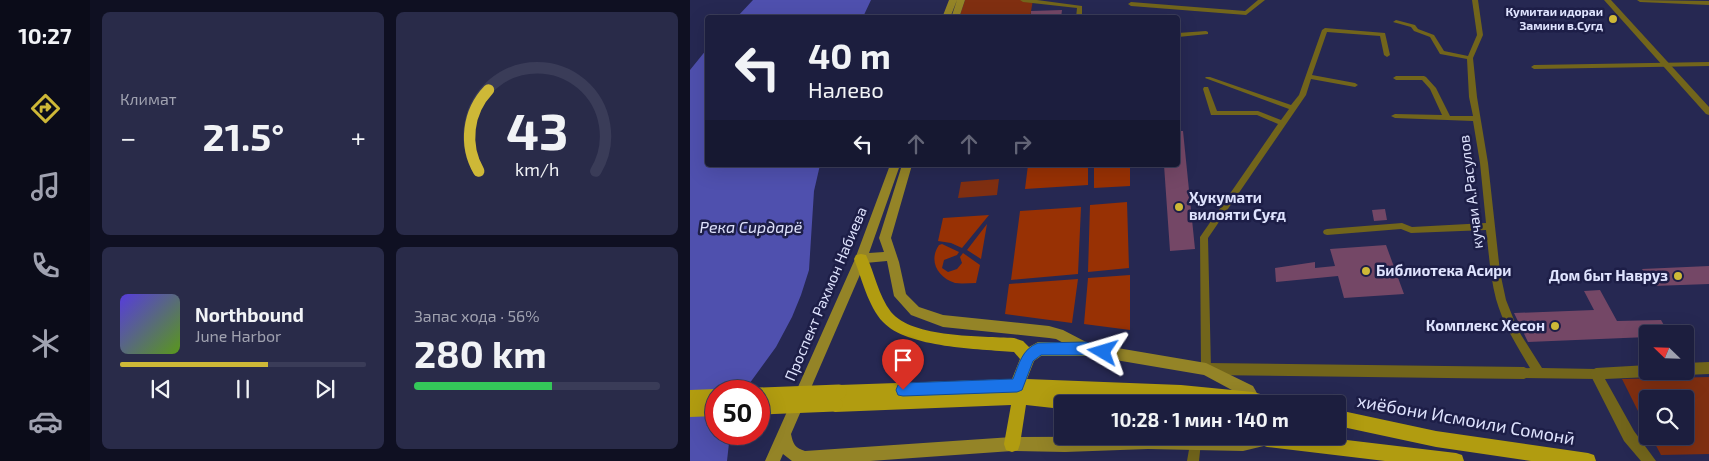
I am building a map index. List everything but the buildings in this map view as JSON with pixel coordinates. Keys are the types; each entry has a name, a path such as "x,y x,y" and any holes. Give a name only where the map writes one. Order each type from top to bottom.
{"main road":[{"path":"947,15 953,0"},
{"path":"956,15 961,0"},
{"name":"Проспект Рахмон Набиева","path":"772,461 861,259 894,167"},
{"path":"906,167 885,238 893,262 900,296 915,311 943,321 1049,332 1058,334 1086,348"},
{"path":"890,256 861,259 876,297 889,319 906,331 928,336 1018,346 1028,357"},
{"path":"1012,444 1019,391 1028,357 1043,348 1086,348 1206,369 1248,391 1249,395"},
{"path":"1019,391 1054,398"},
{"path":"770,406 837,398 1019,391 1181,392 1202,395"},
{"path":"770,395 837,398"},
{"path":"690,398 705,397"},
{"path":"690,409 705,408"},
{"name":"хиёбони Исмоили Сомонӣ","path":"1346,420 1436,438 1588,461"},
{"path":"784,433 786,447 793,455 803,459 1012,444 1086,445"},
{"path":"1322,445 1456,461"}],"street":[{"path":"1023,0 1080,7 1079,15"},
{"path":"1131,4 1246,13 1262,0"},
{"name":"кучаи А.Расулов","path":"1475,0 1480,35 1470,58 1476,119 1484,163 1495,272 1501,300 1514,332 1540,373"},
{"path":"1607,0 1709,112"},
{"path":"1640,0 1709,3"},
{"path":"1396,22 1413,26 1416,30 1432,36 1442,53 1470,58"},
{"path":"1387,55 1382,34 1325,30 1302,95 1204,237 1206,369 1596,374 1639,372"},
{"path":"1180,35 1206,33"},
{"path":"1534,67 1709,64"},
{"path":"1309,76 1355,85"},
{"path":"1208,78 1292,108"},
{"path":"1396,78 1424,78 1436,94 1447,118"},
{"path":"1206,89 1214,113 1258,113 1282,123"},
{"path":"1395,116 1476,119"},
{"path":"1327,232 1402,226 1411,230 1490,226"},
{"path":"1694,369 1709,368"},
{"path":"1596,374 1629,436 1649,461"},
{"path":"1193,461 1195,445"}],"shaded area":[{"path":"965,0 1033,0 1030,15 960,15"},
{"path":"1028,167 1088,167 1088,185 1025,189"},
{"path":"1094,167 1130,167 1130,186 1094,188"},
{"path":"999,179 997,195 958,198 961,182"},
{"path":"1127,202 1129,268 1088,272 1090,205"},
{"path":"1081,207 1078,274 1011,280 1020,211"},
{"path":"989,215 962,248 951,243 938,241 943,218"},
{"path":"987,224 981,259 967,250"},
{"path":"942,244 959,252 957,255 944,260 942,268 948,272 957,269 962,263 960,257 963,253 980,265 976,283 955,283 949,281 940,273 934,257 939,245"},
{"path":"1130,275 1130,330 1084,324 1088,278"},
{"path":"1078,279 1072,323 1005,314 1009,284"},
{"path":"1694,377 1709,377 1709,454 1661,455 1656,445 1694,445 1694,390 1639,390 1639,413 1622,379 1694,380"}],"water":[{"path":"753,0 871,0 864,15 739,15"},
{"name":"Река Сирдарё","path":"705,51 705,167 820,167 814,191 809,270 792,317 776,347 752,380 705,380 705,445 729,445 727,461 690,461 690,70"}],"place":[{"name":"Кумитаи идораи Замини в.Сугд","path":"1613,19"},
{"name":"Ҳукумати вилояти Суғд","path":"1179,207"},
{"name":"Библиотека Асири","path":"1366,271"},
{"name":"Дом быт Навруз","path":"1678,276"},
{"name":"Комплекс Хесон","path":"1555,326"}],"route":[{"path":"903,390 1017,386 1028,357 1038,349 1086,348 1103,352"}]}
